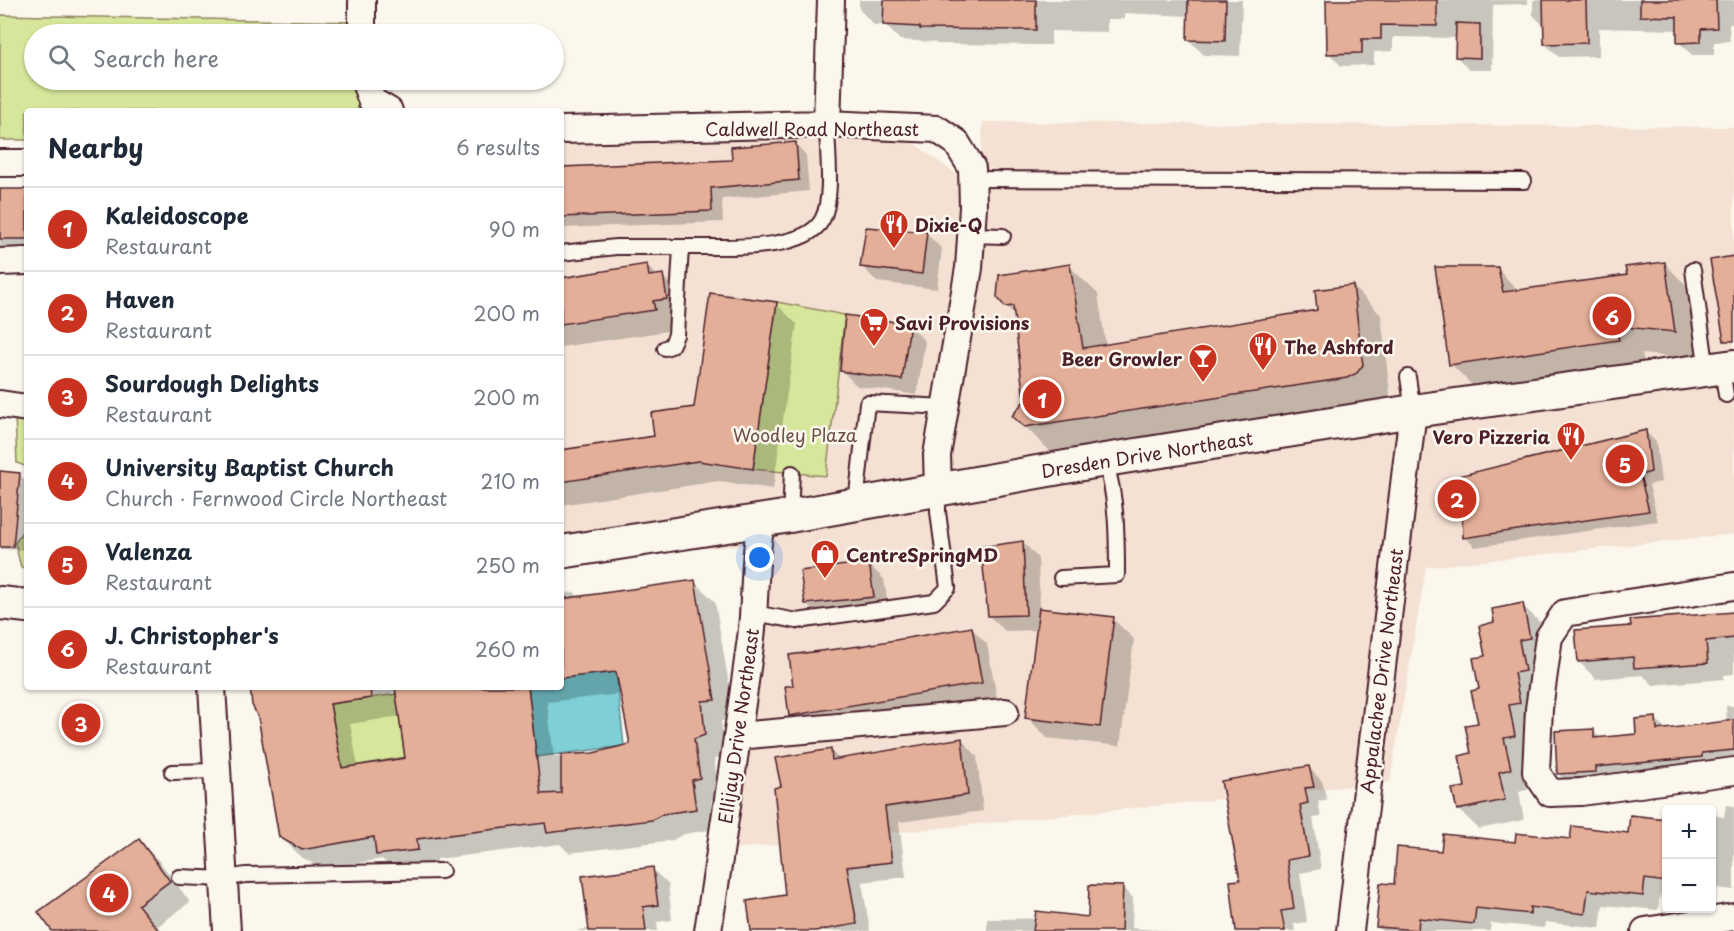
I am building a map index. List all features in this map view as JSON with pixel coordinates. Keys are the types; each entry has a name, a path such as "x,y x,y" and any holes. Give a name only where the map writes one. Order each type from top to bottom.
{"street":[{"path":"362,0 362,24"},
{"path":"827,124 831,0"},
{"path":"368,90 372,101 384,108"},
{"name":"Caldwell Road Northeast","path":"564,130 827,124 937,129 956,142 972,168 974,179 969,268 937,455 939,489"},
{"path":"0,163 24,163"},
{"path":"0,262 24,261"},
{"name":"Dresden Drive Northeast","path":"564,552 776,518 1105,460 1413,411 1722,375"},
{"path":"0,404 24,408"},
{"name":"Appalachee Drive Northeast","path":"1350,931 1413,411"},
{"name":"Ellijay Drive Northeast","path":"708,931 738,736 754,612 757,540 776,518"},
{"path":"1734,586 1565,613 1549,637 1539,709 1536,772 1550,794 1581,792 1734,771"},
{"path":"0,603 24,606"},
{"path":"212,690 227,931"},
{"path":"738,736 1005,712"},
{"path":"1645,931 1734,917"}],"lane":[{"path":"564,253 616,247 774,244 804,237 822,221 828,201 827,124"},
{"path":"974,179 1524,181"},
{"path":"971,235 1003,237"},
{"path":"665,348 671,345 676,335 681,247"},
{"path":"1693,270 1722,375"},
{"path":"1408,377 1413,411"},
{"path":"856,504 867,402 945,407"},
{"path":"1061,579 1117,575 1116,514 1112,481 1105,460"},
{"path":"776,518 792,473"},
{"path":"754,612 797,621 934,602 948,588 939,512 939,489"},
{"path":"172,772 217,771"},
{"path":"179,877 224,879 245,875 442,871"}],"shaded area":[{"path":"564,117 889,125 979,191 983,122 1734,127 1734,534 1426,567 1390,782 723,850 774,540 737,546 564,557"}],"green space":[{"path":"0,15 355,22 355,24 24,24 24,90 357,90 358,108 24,108 24,140 0,140"},
{"name":"Woodley Plaza","path":"777,302 845,315 826,476 753,469"},
{"path":"15,415 24,418 24,466 17,463"},
{"path":"24,529 24,568 21,567 15,543"},
{"path":"396,694 405,757 342,768 330,704"}],"water":[{"path":"616,672 624,746 536,757 528,690 564,690 564,678"}],"building":[{"path":"884,0 1036,0 1036,30 920,29 920,27 883,25"},
{"path":"1188,0 1226,0 1225,41 1187,40"},
{"path":"1326,0 1437,0 1437,26 1381,25 1381,39 1362,39 1362,53 1327,54"},
{"path":"1543,0 1586,0 1587,43 1544,44"},
{"path":"1640,0 1716,0 1717,28 1701,29 1701,42 1677,43 1677,17 1640,16"},
{"path":"1456,23 1480,24 1480,58 1455,57"},
{"path":"796,142 799,180 711,188 712,211 564,217 564,167 732,160 731,147"},
{"path":"0,189 24,189 24,239 0,239"},
{"name":"Dixie-Q","path":"866,227 927,232 922,274 860,267"},
{"path":"1734,256 1734,341 1724,341 1710,260"},
{"path":"1665,262 1675,332 1615,326 1619,340 1449,365 1435,267 1498,267 1503,292 1627,275 1625,267"},
{"path":"647,264 649,276 663,274 667,299 653,301 655,310 564,324 564,278"},
{"path":"1070,264 1083,348 1317,310 1315,290 1353,285 1363,365 1357,373 1347,378 1024,427 1012,416 1024,401 1013,306 1005,307 997,297 999,275"},
{"path":"710,293 777,302 753,469 698,461 564,482 564,450 654,436 651,413 694,407"},
{"name":"Savi Provisions","path":"845,315 910,324 902,380 840,371"},
{"path":"1646,430 1651,472 1640,475 1649,511 1463,538 1462,507 1448,509 1446,479"},
{"path":"0,471 20,473 13,547 0,547"},
{"path":"1023,541 1026,615 988,616 981,547"},
{"path":"869,562 874,597 805,604 800,571"},
{"path":"695,580 715,700 702,701 705,735 694,739 700,778 692,780 696,809 663,814 652,820 547,833 545,823 417,839 418,850 376,855 374,837 302,850 279,837 258,717 252,705 250,690 370,690 371,698 330,704 342,768 405,758 395,690 528,690 541,794 561,793 561,755 593,753 630,744 616,672 564,678 564,599"},
{"path":"1523,603 1530,638 1519,640 1525,671 1514,673 1520,703 1509,705 1515,736 1504,738 1511,769 1499,772 1505,800 1457,810 1452,789 1465,787 1459,756 1471,753 1465,725 1478,723 1471,691 1479,689 1473,658 1485,656 1479,626 1494,622 1492,609"},
{"path":"1039,608 1114,617 1100,727 1025,718"},
{"path":"1734,612 1734,638 1706,641 1708,663 1634,668 1633,657 1578,662 1575,630 1631,626 1630,620"},
{"path":"972,627 982,683 789,716 785,686 793,686 789,655 860,646"},
{"path":"1656,717 1657,730 1734,720 1734,750 1702,753 1702,757 1596,767 1596,772 1557,774 1555,731 1594,729 1594,738 1636,734 1635,719"},
{"path":"962,738 968,795 885,807 892,862 847,867 857,924 815,931 751,931 747,901 785,895 774,788 781,786 775,758 831,749 832,760"},
{"path":"1309,766 1314,787 1305,788 1308,803 1300,805 1309,856 1287,860 1294,909 1281,911 1285,931 1236,931 1230,881 1240,880 1221,781"},
{"path":"1630,815 1662,819 1662,881 1645,879 1643,896 1588,890 1585,914 1530,907 1530,914 1476,908 1474,924 1419,918 1418,930 1376,927 1380,883 1394,884 1397,847 1441,851 1443,834 1515,842 1516,833 1570,839 1572,826 1628,833"},
{"path":"139,839 170,881 138,905 159,931 52,931 38,912"},
{"path":"653,867 658,905 643,907 646,931 589,931 582,876"},
{"path":"1089,885 1123,886 1121,931 1033,931 1036,911 1088,917"}],"place":[{"name":"Dixie-Q","path":"894,250"},
{"name":"J. Christopher's","path":"1612,316"},
{"name":"Savi Provisions","path":"874,348"},
{"name":"The Ashford","path":"1263,372"},
{"name":"Beer Growler","path":"1203,384"},
{"name":"Kaleidoscope","path":"1042,399"},
{"name":"Vero Pizzeria","path":"1571,462"},
{"name":"Valenza","path":"1625,464"},
{"name":"Haven","path":"1457,499"},
{"name":"CentreSpringMD","path":"825,580"},
{"name":"Sourdough Delights","path":"81,723"},
{"name":"University Baptist Church","path":"109,893"}]}
